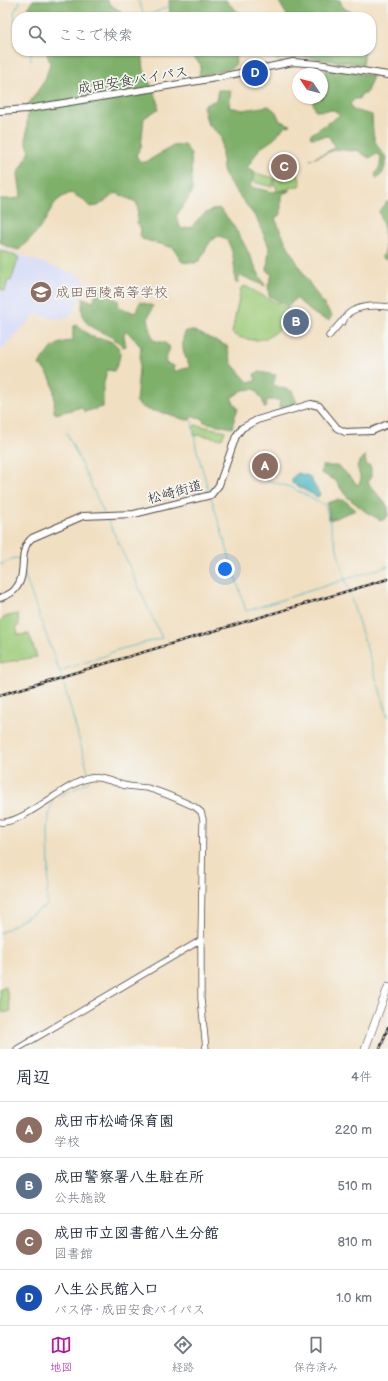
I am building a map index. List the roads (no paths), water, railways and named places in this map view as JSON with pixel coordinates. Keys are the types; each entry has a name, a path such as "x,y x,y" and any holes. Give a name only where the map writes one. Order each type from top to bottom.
{"highway":[{"path":"365,1049 388,987"}],"main road":[{"name":"成田安食バイパス","path":"0,111 39,107 204,80 293,62 312,63 388,75"},
{"name":"松崎街道","path":"0,598 12,593 18,585 24,550 32,538 83,516 134,514 211,495 219,485 236,436 242,428 251,422 311,404 319,406 337,428 345,432 372,431 388,424"}],"street":[{"path":"330,336 344,319 362,307 388,307"},
{"path":"0,822 6,822 17,818 53,796 81,782 93,778 136,788 146,788 195,807 201,812 203,819 200,999 206,1049"},
{"path":"17,1049 201,940"}],"water":[{"path":"298,473 309,476 320,495 317,497 292,483 292,478"}],"waterway":[{"path":"14,12 20,2 19,0"},
{"path":"138,0 143,12"},
{"path":"156,12 172,5"},
{"path":"31,56 31,61"},
{"path":"192,421 196,447 209,492"},
{"path":"67,433 104,513"},
{"path":"263,479 290,487 325,505 345,579 388,716"},
{"path":"211,497 246,611 388,566"},
{"path":"24,573 59,671 107,655 114,651 162,638 107,518"},
{"path":"0,565 14,558 20,559"},
{"path":"60,671 63,681"},
{"path":"64,685 89,775"},
{"path":"60,796 90,781"},
{"path":"0,933 47,905 49,868 48,824 53,799"}],"railway":[{"path":"0,695 388,579"},
{"path":"380,1049 388,1027"}],"place":[{"name":"八生公民館入口","path":"255,73"},
{"name":"成田市立図書館八生分館","path":"284,167"},
{"name":"成田西陵高等学校","path":"41,292"},
{"name":"成田警察署八生駐在所","path":"296,322"},
{"name":"成田市松崎保育園","path":"265,466"}]}
